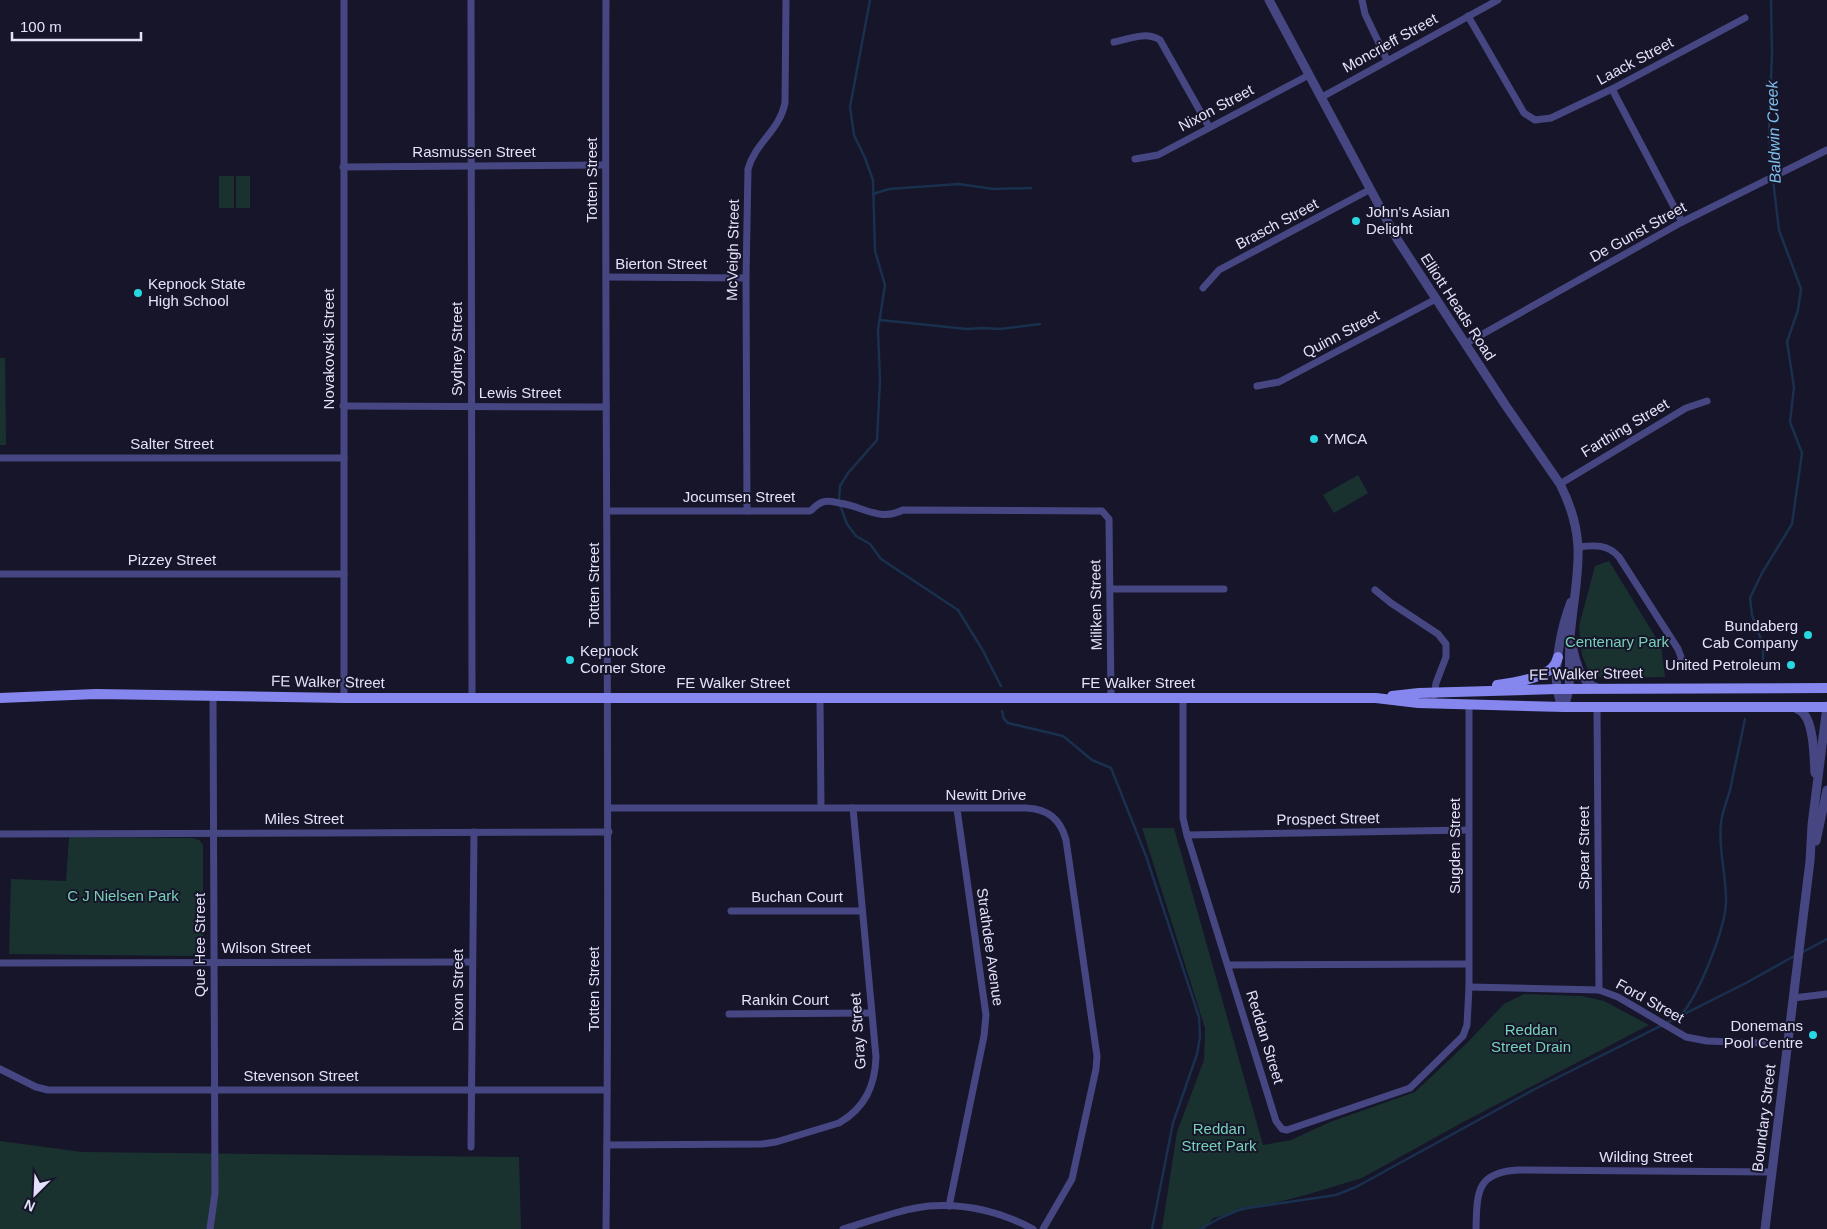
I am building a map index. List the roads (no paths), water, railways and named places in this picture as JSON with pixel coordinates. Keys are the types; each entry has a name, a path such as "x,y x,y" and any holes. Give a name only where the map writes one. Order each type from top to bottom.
{"main road":[{"path":"1456,691 1528,679 1550,670 1554,667 1558,657"},
{"name":"FE Walker Street","path":"1376,698 1456,691 1598,688 1827,688"},
{"name":"FE Walker Street","path":"0,698 96,694 344,698 1376,698 1434,703 1563,707 1827,706"}],"street":[{"name":"Novakovski Street","path":"344,0 344,698"},
{"name":"Sydney Street","path":"471,0 472,698"},
{"name":"Totten Street","path":"606,0 605,165 609,808 606,1229"},
{"name":"McVeigh Street","path":"747,511 746,278 748,169 751,158 758,147 778,124 785,103 786,0"},
{"name":"Elliott Heads Road","path":"1268,0 1397,239 1465,344 1560,484 1574,519 1579,547 1579,568 1569,653 1569,689 1563,707"},
{"path":"1362,0 1365,14 1387,60"},
{"name":"Moncrieff Street","path":"1322,97 1498,0"},
{"name":"Laack Street","path":"1468,16 1524,113 1535,120 1551,118 1612,89 1744,18"},
{"path":"1114,42 1145,35 1151,35 1160,40 1209,127"},
{"name":"Nixon Street","path":"1135,160 1158,155 1309,75"},
{"path":"1612,89 1682,222"},
{"name":"De Gunst Street","path":"1465,344 1682,222 1764,183 1827,150"},
{"name":"Rasmussen Street","path":"343,167 605,165"},
{"name":"Brasch Street","path":"1203,288 1219,270 1369,190"},
{"name":"Bierton Street","path":"607,277 746,278"},
{"name":"Quinn Street","path":"1257,386 1279,382 1436,299"},
{"name":"Farthing Street","path":"1560,484 1686,408 1707,401"},
{"name":"Lewis Street","path":"343,406 606,407"},
{"name":"Salter Street","path":"0,458 344,458"},
{"name":"Jocumsen Street","path":"607,511 810,511 827,501 853,505 873,514 890,515 903,510 1098,510 1105,513"},
{"name":"Miliken Street","path":"1105,513 1109,518 1111,698"},
{"path":"1579,547 1604,547 1615,552 1678,649 1681,657 1681,666"},
{"name":"Pizzey Street","path":"0,574 344,574"},
{"name":"Elliott Heads Road","path":"1563,707 1557,689 1558,657 1562,626 1576,588"},
{"path":"1110,589 1224,589"},
{"path":"1375,590 1391,604 1438,634 1446,644 1446,657 1434,692 1434,703"},
{"path":"1571,630 1574,652 1582,676 1588,684 1598,688"},
{"name":"Que Hee Street","path":"210,1229 215,1193 213,962 214,696"},
{"path":"820,698 821,808"},
{"name":"Reddan Street","path":"1183,699 1183,818 1276,1121 1282,1128 1287,1130 1394,1094 1415,1085 1464,1036 1467,1025 1469,988"},
{"name":"Sugden Street","path":"1469,704 1469,988"},
{"name":"Boundary Street","path":"1765,1229 1827,706"},
{"name":"Spear Street","path":"1597,707 1599,990"},
{"path":"1794,707 1805,715 1809,728 1814,756 1816,796"},
{"name":"Boundary Street","path":"1810,862 1827,790"},
{"name":"Newitt Drive","path":"609,808 1036,808 1053,816 1064,830 1066,840 1097,1056 1096,1069 1072,1179 1043,1229"},
{"name":"Gray Street","path":"607,1145 762,1144 776,1142 839,1123 858,1110 872,1086 876,1057 853,808"},
{"name":"Strathdee Avenue","path":"949,1206 984,1036 986,1015 957,809"},
{"name":"Prospect Street","path":"1187,835 1468,830"},
{"name":"Dixon Street","path":"471,1147 474,832"},
{"name":"Miles Street","path":"0,834 609,832"},
{"name":"Buchan Court","path":"731,911 862,911"},
{"name":"Wilson Street","path":"0,963 472,962"},
{"path":"1228,965 1468,964"},
{"name":"Ford Street","path":"1469,988 1599,990 1618,997 1686,1037 1787,1044"},
{"path":"1793,998 1827,994"},
{"name":"Rankin Court","path":"729,1014 871,1013"},
{"name":"Stevenson Street","path":"0,1069 36,1087 48,1090 607,1090"},
{"name":"Wilding Street","path":"1476,1229 1477,1197 1482,1184 1493,1175 1519,1170 1772,1172"},
{"path":"843,1229 929,1206 949,1206 997,1213 1033,1229"}],"waterway":[{"path":"839,499 840,486 848,473 877,440 880,381 878,330 885,285 875,251 873,180 854,135 850,107 870,0"},
{"name":"Baldwin Creek","path":"1763,663 1763,645 1752,615 1750,598 1762,573 1792,524 1802,453 1790,422 1794,387 1787,342 1798,310 1801,289 1779,230 1771,163 1769,125 1772,54 1771,0"},
{"path":"873,194 889,189 959,184 993,189 1031,188"},
{"path":"880,320 967,329 1000,329 1040,324"},
{"path":"840,505 847,524 856,536 870,544 881,559 958,610 982,649 1001,686"},
{"path":"1002,711 1004,719 1008,723 1063,736 1092,760 1111,768 1146,856 1199,1017 1200,1037 1197,1054 1173,1123 1152,1229"},
{"name":"Baldwin Creek","path":"1681,1015 1696,992 1711,959 1722,925 1726,890 1720,832 1721,823 1745,719"},
{"path":"1801,953 1827,939"},
{"path":"1200,1229 1241,1209 1336,1195 1356,1187 1535,1089 1746,983 1796,955"}],"place":[{"name":"John's Asian Delight","path":"1356,221"},
{"name":"Kepnock State High School","path":"138,293"},
{"name":"YMCA","path":"1314,439"},
{"name":"Bundaberg Cab Company","path":"1808,635"},
{"name":"Kepnock Corner Store","path":"570,660"},
{"name":"United Petroleum","path":"1791,665"},
{"name":"Donemans Pool Centre","path":"1813,1035"}],"park label":[{"name":"Centenary Park","path":"1617,642"},
{"name":"C J Nielsen Park","path":"123,896"},
{"name":"Reddan Street Drain","path":"1531,1038"},
{"name":"Reddan Street Park","path":"1219,1138"}]}
